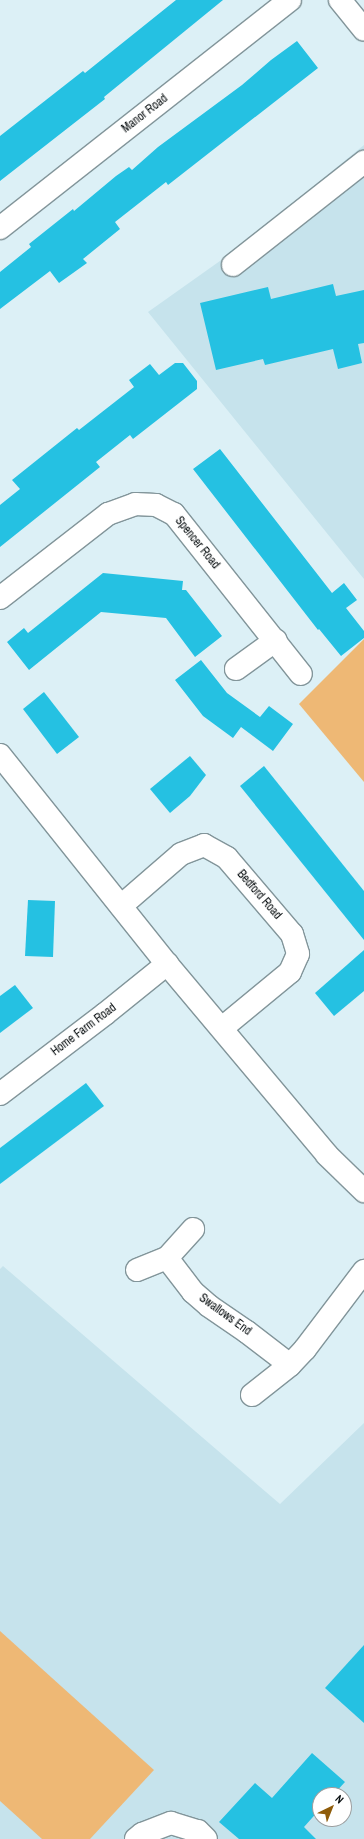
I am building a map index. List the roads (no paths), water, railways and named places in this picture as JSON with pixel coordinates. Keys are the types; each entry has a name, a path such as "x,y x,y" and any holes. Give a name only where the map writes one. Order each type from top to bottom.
{"street":[{"name":"Manor Road","path":"0,228 290,0"},
{"path":"340,0 364,30"},
{"path":"233,265 364,162"},
{"name":"Spencer Road","path":"0,598 108,514 135,504 156,505 174,514 302,674"},
{"path":"236,669 276,640"},
{"path":"0,755 167,964 327,1155 364,1191"},
{"name":"Bedford Road","path":"121,906 181,854 204,845 227,858 292,934 298,954 290,972 222,1028"},
{"name":"Home Farm Road","path":"0,1094 105,1014 167,964"},
{"path":"137,1270 167,1258 193,1229"},
{"name":"Swallows End","path":"167,1258 193,1292 209,1306 247,1332 290,1365"},
{"path":"252,1395 290,1365 322,1330 352,1284 364,1271"},
{"path":"136,1839 142,1834 171,1823 198,1832 206,1839"}]}
